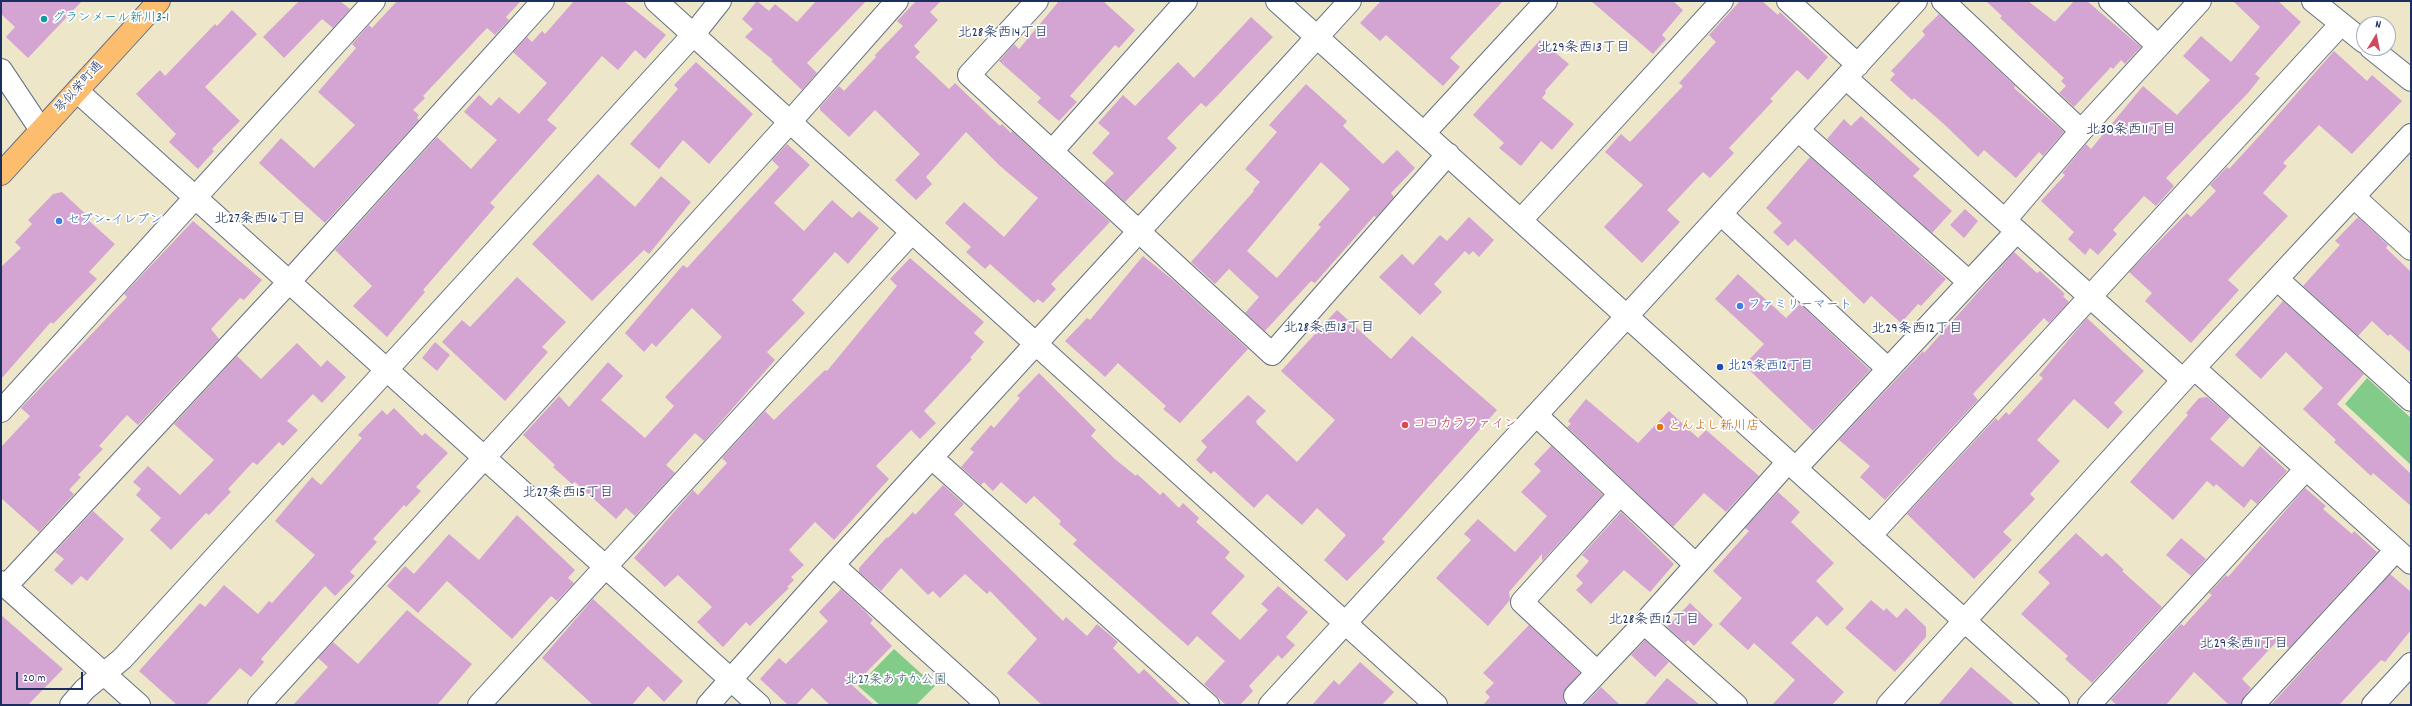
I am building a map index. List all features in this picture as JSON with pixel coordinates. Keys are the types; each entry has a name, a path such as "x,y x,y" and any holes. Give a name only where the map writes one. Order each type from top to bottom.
{"main road":[{"name":"琴似栄町通","path":"1,174 159,1"}],"street":[{"path":"1,411 374,1"},
{"path":"139,705 5,591 289,282 543,1"},
{"path":"656,1 1436,705"},
{"path":"71,705 122,659 693,35 720,1"},
{"path":"259,705 790,122 897,1"},
{"path":"1037,1 969,75 1053,150 1272,354 1448,154"},
{"path":"1053,150 1186,1"},
{"path":"1277,1 2056,704"},
{"path":"708,705 833,565 1350,1"},
{"path":"1424,133 1546,1"},
{"path":"1521,220 1722,1"},
{"path":"1788,1 1852,71 2011,225 2090,296 2306,469 2404,557 2253,705"},
{"path":"1270,705 1916,1"},
{"path":"1943,1 2081,131"},
{"path":"2110,1 2158,46"},
{"path":"1574,696 1644,623 1696,565 1792,465 1888,369 1969,282 2081,131 2200,1"},
{"path":"2313,1 2356,36"},
{"path":"1870,536 2341,24"},
{"path":"2381,56 2411,80"},
{"path":"1,70 41,130"},
{"path":"77,91 759,705"},
{"path":"1798,130 1969,282"},
{"path":"1888,705 1965,622 2188,374 2411,135"},
{"path":"2354,197 2411,249"},
{"path":"1721,214 1888,369"},
{"path":"479,705 912,232"},
{"path":"2276,279 2411,400"},
{"path":"1536,414 1696,565"},
{"path":"932,458 1208,705"},
{"path":"2089,705 2306,469"},
{"path":"1598,672 1522,602 1620,494"},
{"path":"833,565 988,705"},
{"path":"1644,623 1736,705"},
{"path":"2373,705 2411,664"}],"green space":[{"path":"2367,378 2411,418 2411,465 2345,404"},
{"name":"北27条あすか公園","path":"894,649 935,686 916,705 880,705 858,686"}],"building":[{"name":"グランメール新川3-1","path":"1,1 82,1 28,58 6,37 15,27 1,14"},
{"path":"299,1 340,1 350,9 333,28 322,19 284,58 263,37"},
{"path":"397,1 521,1 506,17 509,20 495,35 487,28 423,96 425,98 413,110 419,115 417,118 419,120 325,223 259,163 281,138 314,168 355,125 318,92 356,48 352,44 369,25 372,28"},
{"path":"574,1 624,1 666,35 645,59 635,50 618,70 602,56 547,120 557,128 490,203 495,207 423,290 425,292 387,337 353,306 372,286 335,250 437,137 471,169 497,140 464,112 479,95 491,106 499,97 519,114 547,83 513,52 527,37 532,42 542,31 545,34"},
{"path":"757,1 769,11 775,4 797,22 816,1 866,1 807,63 817,73 802,90 771,61 773,60 745,37 753,29 742,19"},
{"path":"916,1 941,1 930,12 938,20 914,46 920,52 915,57 949,89 955,83 1000,126 1002,124 1011,133 1012,131 1110,222 1051,284 1056,289 1043,303 1038,299 1034,303 990,264 985,269 966,252 971,247 945,223 964,202 1004,237 1038,198 1000,166 966,132 926,177 932,184 916,200 895,180 920,154 875,110 849,137 820,110 820,107 839,86 844,91 876,57 875,55 903,26 897,21"},
{"path":"1059,1 1103,1 1135,30 1119,48 1115,45 1070,96 1077,102 1059,121 1037,102 1041,98 999,61 1014,44 1019,49"},
{"path":"1381,1 1503,1 1450,58 1460,67 1443,86 1386,35 1380,41 1360,23"},
{"path":"1591,1 1673,1 1683,10 1662,35 1666,39 1653,54"},
{"path":"1740,1 1762,1 1778,15 1780,12 1828,57 1808,80 1797,70 1770,99 1773,101 1729,148 1734,153 1710,178 1703,172 1667,210 1680,222 1642,263 1604,227 1643,185 1605,152 1621,134 1630,142 1683,86 1679,83 1716,42 1709,35"},
{"path":"1986,1 2028,1 2055,22 2074,1 2087,1 2141,47 2125,64 2121,60 2113,69 2111,67 2074,107 2059,93 2066,86 2061,81 2064,78 2000,18 2002,16"},
{"path":"2233,1 2278,1 2301,22 2255,74 2260,78 2248,93 2166,178 2174,186 2156,206 2144,196 2113,230 2117,234 2098,255 2090,248 2085,255 2068,239 2074,232 2041,201 2065,175 2062,173 2086,144 2091,149 2143,86 2177,115 2210,80 2183,56 2201,36 2231,62 2260,27"},
{"path":"232,10 257,34 205,87 240,121 212,149 214,151 198,169 169,142 176,134 136,94 160,70 165,76 215,24 217,26"},
{"path":"1939,14 2015,86 2014,88 2064,132 2043,156 2039,152 2016,178 1984,150 1978,157 1945,125 1914,98 1912,100 1890,80 1895,74 1891,71 1925,35 1922,31"},
{"path":"1251,17 1273,37 1206,107 1201,103 1167,138 1177,148 1125,202 1104,183 1114,173 1092,153 1110,133 1098,123 1123,95 1135,106 1178,62 1194,78"},
{"path":"1540,40 1569,64 1545,91 1546,93 1542,98 1574,124 1552,150 1541,141 1521,166 1499,148 1504,143 1473,115"},
{"path":"2334,51 2367,81 2372,75 2402,101 2352,154 2319,125 2283,163 2287,166 2263,193 2288,216 2228,280 2239,290 2191,343 2145,301 2152,293 2129,272 2187,213 2191,217 2216,191 2210,185 2227,167 2229,169"},
{"path":"696,62 753,114 709,164 683,140 659,169 630,144 678,89 674,85"},
{"path":"1306,84 1347,121 1343,126 1383,164 1397,150 1415,168 1391,193 1394,197 1376,217 1374,216 1315,283 1311,281 1265,331 1245,313 1259,297 1229,269 1215,284 1191,262 1254,191 1253,190 1260,182 1245,169 1277,132 1269,125","holes":["1321,162 1350,189 1318,225 1321,227 1277,278 1247,251"]},
{"path":"1861,116 1920,169 1913,176 1952,211 1932,233 1827,139 1844,119 1851,126"},
{"path":"787,144 810,165 774,203 804,231 832,200 852,218 859,211 879,228 848,264 835,252 792,300 805,313 767,352 775,360 704,441 695,433 666,465 675,473 635,516 626,508 616,519 575,482 572,484 553,467 555,465 523,435 559,396 569,407 608,362 623,376 601,400 645,438 674,406 665,397 722,337 692,308 656,347 652,343 644,352 625,333 683,265 687,268 779,167 772,160"},
{"path":"1810,157 1946,279 1921,306 1918,304 1901,323 1871,296 1864,304 1795,239 1788,246 1773,232 1782,223 1766,208"},
{"path":"598,174 635,207 661,176 691,202 649,254 644,250 592,301 532,244"},
{"path":"62,192 90,218 88,220 115,244 89,272 97,279 53,324 51,322 1,379 1,267 21,248 15,242 32,224 28,220 53,194"},
{"path":"1965,209 1978,221 1964,238 1950,225"},
{"path":"1469,217 1494,240 1479,257 1473,251 1469,255 1465,251 1434,284 1442,292 1420,315 1379,277 1402,254 1413,265 1440,235 1447,241"},
{"path":"2358,217 2388,245 2386,248 2411,272 2411,353 2390,334 2388,336 2372,321 2358,336 2303,286 2340,245 2335,241"},
{"path":"193,221 262,280 244,300 240,298 211,329 219,339 138,425 127,415 99,446 103,449 78,475 81,477 69,490 74,494 39,532 1,498 1,447 30,416 21,408 127,297 124,294"},
{"path":"2014,252 2037,273 2040,271 2065,294 2063,296 2069,302 2049,323 2044,318 2012,352 1973,394 1978,400 1885,500 1860,477 1870,466 1839,440 1923,351 1924,353"},
{"path":"1143,256 1173,280 1248,349 1180,423 1163,409 1166,406 1118,363 1105,377 1065,341 1087,318 1090,320"},
{"path":"910,258 984,322 974,333 984,342 970,358 972,359 924,411 936,423 920,439 911,430 876,466 889,479 834,540 815,522 789,550 804,565 791,577 794,580 787,587 789,588 750,626 746,622 723,647 697,622 712,607 678,575 665,587 634,558 693,490 698,495 727,463 722,458 765,411 774,420 825,370 827,371 897,286 890,279"},
{"path":"1738,274 1786,318 1800,304 1870,370 1813,431 1744,365 1764,344 1715,299"},
{"path":"517,277 566,322 542,347 548,352 505,401 442,342 462,320 470,327"},
{"path":"2283,301 2364,374 2337,404 2411,474 2411,506 2373,473 2371,476 2334,442 2336,440 2303,409 2323,388 2286,352 2261,379 2235,355"},
{"path":"1337,310 1391,359 1412,336 1497,410 1382,539 1385,542 1347,581 1324,560 1346,535 1317,508 1302,525 1267,494 1254,508 1214,471 1211,474 1196,460 1207,447 1201,441 1248,395 1266,411 1256,421 1257,424 1297,462 1335,420 1281,371"},
{"path":"2087,318 2144,371 2114,403 2123,412 2108,429 2074,399 2037,440 2060,461 2030,494 2035,499 2003,532 2012,540 1974,579 1907,514 1996,418 1998,421 2006,412 2009,415 2043,378 2039,375"},
{"path":"435,342 450,355 437,371 422,358"},
{"path":"297,343 321,367 327,360 346,377 322,403 313,394 287,421 298,430 283,446 279,442 257,465 253,462 228,489 231,492 209,515 206,513 171,550 150,530 161,518 136,495 141,489 133,482 148,466 180,495 214,460 174,424 237,356 261,379"},
{"path":"1039,373 1096,430 1091,436 1116,460 1136,476 1137,474 1160,495 1163,492 1179,508 1183,503 1199,518 1196,522 1230,552 1225,558 1245,576 1211,613 1240,640 1268,610 1261,604 1278,586 1308,612 1286,637 1295,645 1282,659 1278,655 1249,686 1253,691 1240,705 1226,705 1204,684 1225,661 1197,636 1188,646 1073,544 1077,540 1059,524 1061,521 1034,496 1026,504 1001,482 993,491 984,482 981,485 961,467 974,452 970,449 991,425 994,428 1020,398 1017,396"},
{"path":"2207,397 2230,417 2210,439 2243,467 2260,446 2287,471 2257,504 2251,499 2244,508 2216,484 2214,487 2207,481 2173,520 2130,482 2188,415 2186,413 2199,398"},
{"path":"1586,399 1638,443 1669,411 1698,438 1706,430 1759,476 1726,512 1704,493 1673,527 1567,427 1571,424 1568,421"},
{"path":"394,408 422,436 425,433 448,453 416,487 421,491 406,507 404,505 373,539 377,542 350,572 355,576 335,596 325,586 261,659 264,662 251,677 240,668 206,705 177,705 139,671 200,603 205,607 224,585 258,614 269,601 272,603 315,555 275,521 312,477 321,485 362,438 358,435 382,410 387,415"},
{"path":"1551,446 1603,495 1542,561 1542,554 1509,592 1510,600 1488,626 1436,578 1471,540 1464,534 1478,519 1515,552 1547,516 1521,492 1541,471 1534,464"},
{"path":"943,485 964,504 954,514 1063,621 1066,617 1087,636 1097,624 1118,642 1113,648 1139,674 1144,669 1181,705 1042,705 1007,673 1037,639 990,591 987,594 965,574 940,598 933,591 928,595 901,568 881,591 859,572 859,568 887,537 888,538 913,512 915,515"},
{"path":"2305,488 2326,506 2323,509 2352,534 2354,531 2377,552 2289,648 2279,639 2242,679 2251,688 2244,697 2241,705 2229,705 2194,672 2166,705 2117,705 2111,700 2181,624 2184,626 2212,595 2209,593 2226,575 2228,577"},
{"path":"1778,492 1800,512 1791,522 1834,563 1816,581 1844,609 1827,626 1817,616 1791,643 1844,692 1832,705 1772,705 1795,680 1754,643 1748,650 1719,624 1742,598 1713,571 1749,531 1745,528"},
{"path":"93,511 124,539 87,581 81,576 72,585 54,570 64,559 55,552"},
{"path":"1621,512 1674,564 1650,592 1624,570 1591,604 1576,590 1583,583 1576,576 1589,561 1582,555"},
{"path":"517,515 575,570 568,578 574,583 557,601 551,596 512,639 447,581 418,613 387,586 405,566 414,574 449,534 479,560"},
{"path":"2076,533 2102,557 2106,553 2124,570 2122,571 2162,607 2092,683 2065,659 2068,656 2021,614 2050,583 2038,572"},
{"path":"2181,538 2206,559 2191,576 2166,555"},
{"path":"2390,574 2411,592 2411,630 2385,662 2381,660 2339,705 2271,705"},
{"path":"841,589 873,620 870,623 892,646 853,686 874,705 830,705 812,688 796,705 788,705 760,679 779,658 786,664 828,621 819,612"},
{"path":"593,599 683,681 664,702 648,686 632,705 593,705 542,658"},
{"path":"1871,600 1884,611 1886,608 1897,618 1906,608 1926,627 1926,637 1895,672 1845,628"},
{"path":"1690,603 1713,625 1694,646 1688,640 1685,643 1667,627"},
{"path":"407,610 472,664 437,705 293,705 328,667 318,658 333,642 358,664"},
{"path":"1,615 63,669 28,705 1,705"},
{"path":"1529,625 1580,673 1563,693 1563,699 1566,705 1483,705 1490,697 1485,692 1494,683 1483,673"},
{"path":"1645,640 1669,662 1655,677 1631,655"},
{"path":"1360,662 1394,692 1382,705 1312,705 1334,680 1339,685"},
{"path":"1971,667 2015,705 1938,705"},
{"path":"1667,678 1700,705 1644,705"},
{"path":"1601,687 1620,705 1584,705"}],"place":[{"name":"グランメール新川3-1","path":"44,19"},
{"name":"セブン-イレブン","path":"59,221"},
{"name":"ファミリーマート","path":"1740,306"},
{"name":"北29条西12丁目","path":"1720,367"},
{"name":"ココカラファイン","path":"1405,425"},
{"name":"とんよし新川店","path":"1660,427"}],"district":[{"name":"北28条西14丁目","path":"1003,34"},
{"name":"北29条西13丁目","path":"1584,49"},
{"name":"北30条西11丁目","path":"2131,131"},
{"name":"北27条西16丁目","path":"260,220"},
{"name":"北28条西13丁目","path":"1329,329"},
{"name":"北29条西12丁目","path":"1917,330"},
{"name":"北27条西15丁目","path":"568,494"},
{"name":"北28条西12丁目","path":"1654,621"},
{"name":"北29条西11丁目","path":"2244,645"}]}
